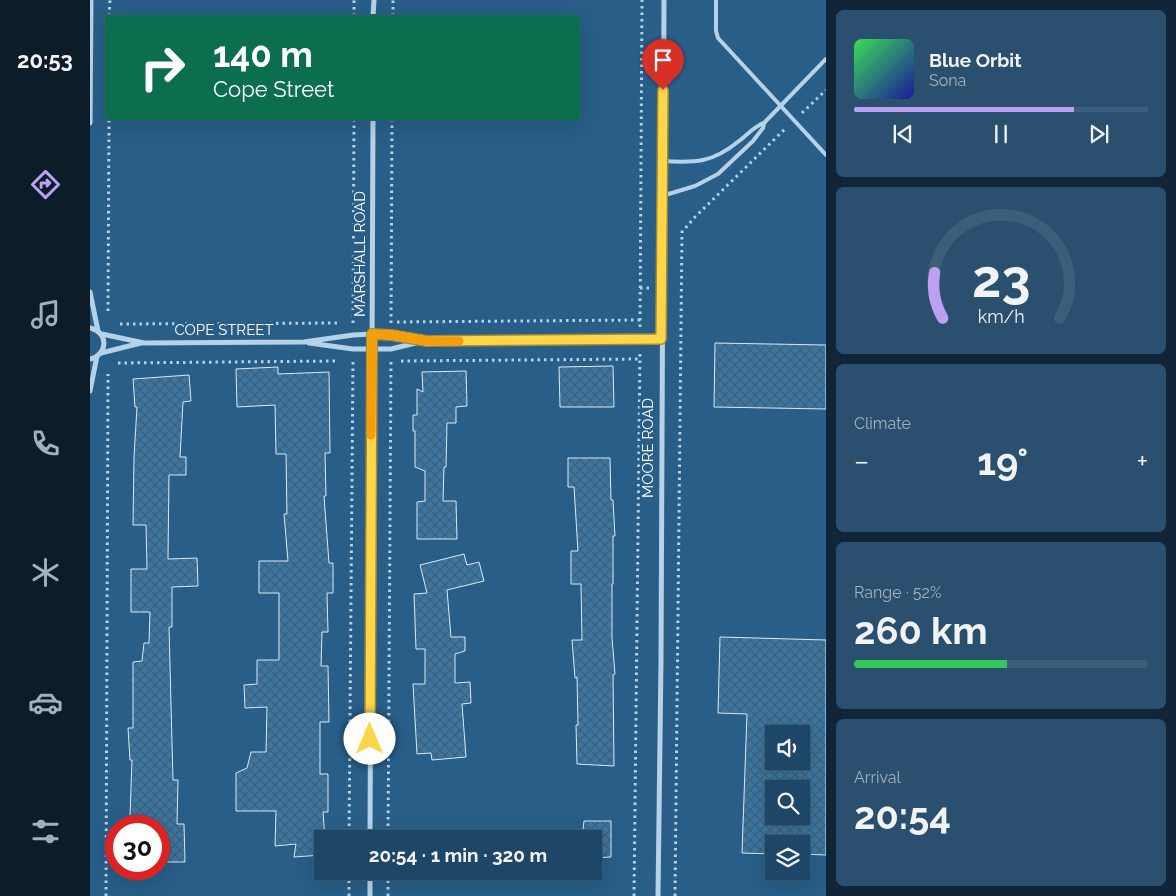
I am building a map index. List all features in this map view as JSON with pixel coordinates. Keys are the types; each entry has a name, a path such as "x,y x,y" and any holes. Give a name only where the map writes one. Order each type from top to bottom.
{"street":[{"path":"90,0 90,123"},
{"path":"374,0 374,15"},
{"name":"MOORE ROAD","path":"658,896 664,0"},
{"name":"MARSHALL ROAD","path":"370,830 373,120"},
{"path":"90,292 104,344 99,355 90,391"},
{"name":"COPE STREET","path":"90,328 144,343 304,342 372,334 427,341 661,339"},
{"name":"COPE STREET","path":"304,342 353,349 391,349 427,341"},
{"name":"COPE STREET","path":"90,359 144,343"},
{"path":"370,880 370,896"}],"lane":[{"path":"716,0 716,31 718,38 826,156"},
{"path":"662,161 689,163 724,153 764,123 826,59"},
{"path":"662,196 695,186 718,174 753,141 764,128 764,123"}],"path":[{"path":"110,0 110,15"},
{"path":"354,0 354,15"},
{"path":"392,15 393,0"},
{"path":"634,896 642,0"},
{"path":"674,896 682,232 694,218 826,90"},
{"path":"108,312 109,120"},
{"path":"352,335 354,120"},
{"path":"391,335 392,120"},
{"path":"349,830 353,349"},
{"path":"388,830 391,349"},
{"path":"106,896 108,374"},
{"path":"349,880 349,896"},
{"path":"388,880 388,896"}],"building":[{"path":"715,343 826,345 826,409 714,407"},
{"path":"613,366 614,407 560,407 559,367"},
{"path":"278,367 278,374 329,372 330,453 325,453 326,496 324,496 329,563 333,563 333,593 327,593 328,632 322,632 321,666 328,666 329,722 320,722 320,774 328,774 328,812 323,812 324,830 314,830 314,856 294,857 296,844 275,846 276,811 236,811 236,773 247,768 251,752 266,752 267,707 245,708 244,685 257,684 257,660 279,660 279,593 259,593 259,561 288,561 284,514 287,514 286,454 276,454 275,405 237,407 236,369"},
{"path":"466,371 467,406 456,407 456,423 447,423 446,467 444,467 443,501 456,501 457,539 417,539 417,502 425,501 425,471 415,467 413,415 417,415 417,389 423,392 422,372"},
{"path":"189,375 191,401 183,402 180,457 186,457 186,475 169,475 168,559 197,558 198,586 172,587 172,627 169,627 173,780 178,780 177,824 184,824 185,862 170,862 170,815 130,815 132,760 130,760 128,728 133,728 133,662 142,661 144,643 149,643 150,612 131,612 131,569 147,569 146,525 133,525 137,407 135,407 133,379"},
{"path":"568,458 610,458 611,500 613,500 615,536 613,536 612,584 612,638 615,674 613,675 614,766 577,764 577,677 575,678 572,640 582,640 581,584 571,584 571,551 578,551 574,487 568,487"},
{"path":"464,554 467,565 479,562 484,581 447,590 451,637 465,637 465,651 455,654 455,683 470,682 471,703 462,704 466,757 432,760 431,753 417,754 413,684 425,684 425,649 416,649 414,594 427,593 420,565"},
{"path":"720,637 826,640 826,855 810,854 810,835 765,835 765,854 742,853 747,714 718,713"},
{"path":"584,821 611,821 611,857 602,857 602,830 583,830"}],"slow traffic":[{"path":"371,435 372,334 427,341 459,341"}],"route":[{"path":"370,739 372,334 427,341 661,339 663,90"}]}
